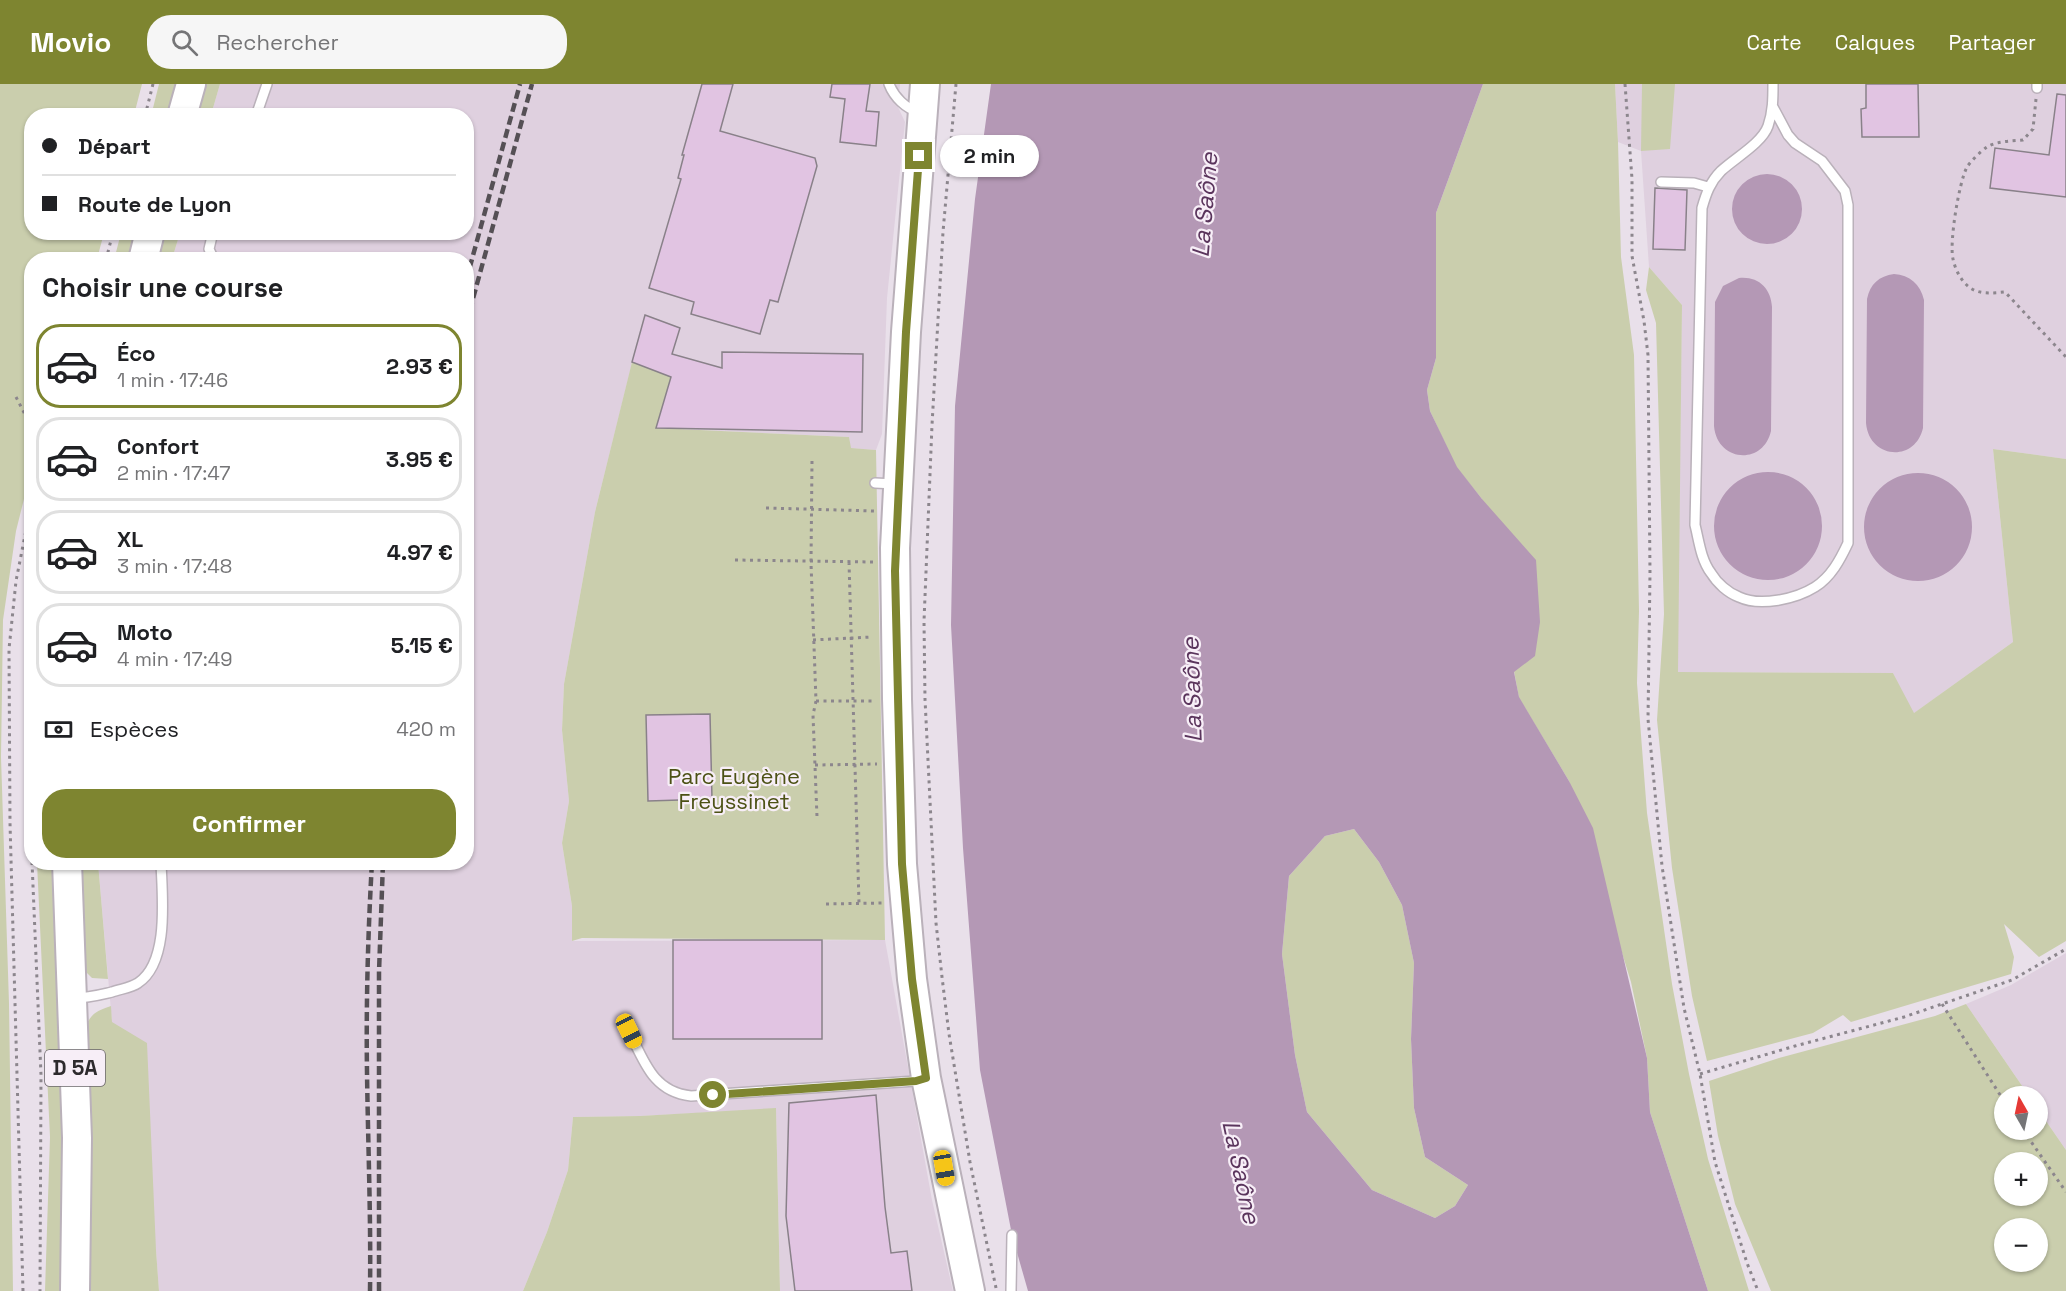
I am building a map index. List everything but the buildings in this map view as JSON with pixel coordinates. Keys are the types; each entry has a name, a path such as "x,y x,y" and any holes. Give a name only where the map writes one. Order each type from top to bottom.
{"main road":[{"path":"184,108 191,84"},
{"path":"925,84 906,332 886,483 895,548 897,699 904,896 912,979 926,1078 969,1291"},
{"name":"D 5A","path":"67,870 76,1138 75,1291"}],"lane":[{"path":"259,108 267,84"},
{"path":"889,84 900,101 912,110 922,112"},
{"path":"1773,84 1773,107 1768,128 1753,146 1720,172 1708,187 1702,208 1695,525 1703,559 1711,573 1726,590 1740,598 1756,601 1793,597 1815,587 1840,559 1848,543 1848,205 1845,191 1822,161 1795,143 1788,135 1773,107"},
{"path":"1661,182 1695,183 1708,187"},
{"path":"72,998 89,998 138,983 152,970 163,921 161,870"},
{"path":"629,1031 648,1070 662,1086 679,1095 916,1081 926,1078"},
{"path":"1011,1291 1012,1235"}],"path":[{"path":"147,108 153,84"},
{"path":"956,84 943,232 932,436 924,621 926,699 935,911 942,977 970,1162 997,1291"},
{"path":"1625,84 1632,179 1632,256 1648,355 1650,573 1648,719 1662,866 1684,1008 1700,1074 1715,1162 1758,1291"},
{"path":"2037,86 2033,129 2023,140 2006,141 1988,147 1967,167 1952,236 1953,259 1961,279 1970,288 1980,293 2005,292 2066,357"},
{"path":"16,397 24,412"},
{"path":"812,461 811,563 816,701 813,715 817,817"},
{"path":"766,508 886,512"},
{"path":"23,1291 10,823 9,650 16,581 24,540"},
{"path":"735,560 811,563 885,562"},
{"path":"849,562 859,903"},
{"path":"813,640 874,637"},
{"path":"816,701 926,699"},
{"path":"815,765 877,764"},
{"path":"32,870 41,1075 40,1291"},
{"path":"826,904 887,902"},
{"path":"1700,1074 1904,1017 2012,980 2066,949"},
{"path":"1942,1004 1994,1086"},
{"path":"2031,1140 2066,1192"}],"shaded area":[{"path":"220,84 900,84 898,107 905,122 887,298 882,434 876,450 850,448 849,437 656,428 665,375 632,363 595,512 564,684 562,730 569,801 562,843 572,906 572,941 885,940 932,1200 953,1291 780,1291 776,1109 573,1117 568,1170 547,1232 523,1291 159,1291 156,1250 112,1022 99,870 474,870 474,252 174,252 178,240 474,240 474,108 213,108"},
{"path":"1615,84 2066,84 2066,459 1993,449 2013,642 1913,714 1893,673 1677,672 1682,305 1649,267 1641,151 1618,142"},
{"path":"2066,953 2066,1150 2048,1124 2048,1086 2022,1086 1966,1004 2011,985"}],"green space":[{"path":"0,84 142,84 136,108 24,108 24,240 102,240 99,252 24,252 24,499 16,531 3,620 1,757 9,1003 13,1291 0,1291"},
{"path":"159,84 180,84 171,108 153,108"},
{"path":"203,84 220,84 213,108 196,108"},
{"path":"1483,84 1615,84 1621,257 1634,355 1639,611 1637,683 1647,813 1672,984 1689,1074 1708,1159 1749,1291 1708,1291 1650,1112 1647,1058 1631,982 1569,781 1519,698 1482,499 1456,467 1430,411 1427,390 1436,358 1436,213"},
{"path":"1642,84 1675,84 1670,149 1641,151"},
{"path":"119,240 135,240 132,252 116,252"},
{"path":"158,240 178,240 174,252 155,252"},
{"path":"1649,267 1682,305 1678,672 1893,673 1914,713 2013,642 1993,449 2066,459 2066,941 2039,957 2004,924 2014,957 2011,974 1851,1022 1843,1015 1813,1033 1707,1061 1692,996 1672,868 1657,720 1664,614 1656,323 1646,290"},
{"name":"Parc Eugène Freyssinet","path":"632,362 672,375 657,428 849,437 851,448 876,450 885,940 582,938 572,941 572,906 562,843 569,801 562,730 564,684 595,512"},
{"path":"1354,829 1379,862 1402,905 1414,963 1411,1039 1414,1108 1425,1157 1468,1185 1455,1206 1435,1218 1372,1190 1307,1112 1295,1055 1282,954 1289,876 1325,836"},
{"path":"37,870 56,870 67,1124 63,1291 45,1291 50,1137"},
{"path":"78,870 99,870 108,979 92,978 84,970"},
{"path":"1966,1004 2022,1086 1994,1086 1994,1140 2048,1140 2048,1124 2066,1150 2066,1291 1771,1291 1735,1204 1718,1136 1709,1081 1779,1058 1935,1016"},
{"path":"111,1006 112,1022 147,1043 159,1291 85,1291 85,1029 94,1014"},
{"path":"776,1108 780,1291 523,1291 547,1232 568,1170 573,1117 640,1116"}],"water":[{"name":"La Saône","path":"991,84 1483,84 1436,213 1436,358 1427,390 1430,411 1457,467 1536,560 1540,622 1535,656 1514,672 1519,697 1569,781 1593,828 1647,1058 1650,1112 1708,1291 1028,1291 1012,1235 980,1070 963,848 951,625 955,406 975,199","holes":["1354,829 1379,862 1402,905 1414,963 1411,1039 1414,1108 1425,1157 1468,1185 1455,1206 1435,1218 1372,1190 1307,1112 1295,1055 1282,954 1289,876 1325,836"]},
{"path":"1767,174 1780,177 1792,184 1799,196 1802,209 1799,222 1792,234 1780,241 1767,244 1754,241 1742,234 1735,222 1732,209 1735,196 1742,184 1754,177"},
{"path":"1894,274 1914,281 1924,300 1923,428 1911,447 1893,452 1883,450 1875,444 1869,435 1866,423 1867,299 1870,289 1876,282"},
{"path":"1739,278 1758,281 1769,294 1772,307 1771,431 1759,450 1741,455 1731,453 1723,447 1717,438 1714,426 1715,302 1723,286"},
{"path":"1768,472 1789,476 1806,488 1818,505 1822,526 1818,547 1806,564 1789,576 1768,580 1747,576 1730,564 1718,547 1714,526 1718,505 1730,488 1747,476"},
{"path":"1918,473 1939,477 1956,489 1968,506 1972,527 1968,548 1956,565 1939,577 1918,581 1897,577 1880,565 1868,548 1864,527 1868,506 1880,489 1897,477"}],"railway":[{"path":"474,252 520,84"},
{"path":"474,295 532,84"},
{"path":"370,1291 367,1020 372,870"},
{"path":"379,1291 379,972 383,870"}],"route":[{"path":"713,1095 916,1081 926,1078 912,979 902,864 895,571 906,332 919,156"}]}
